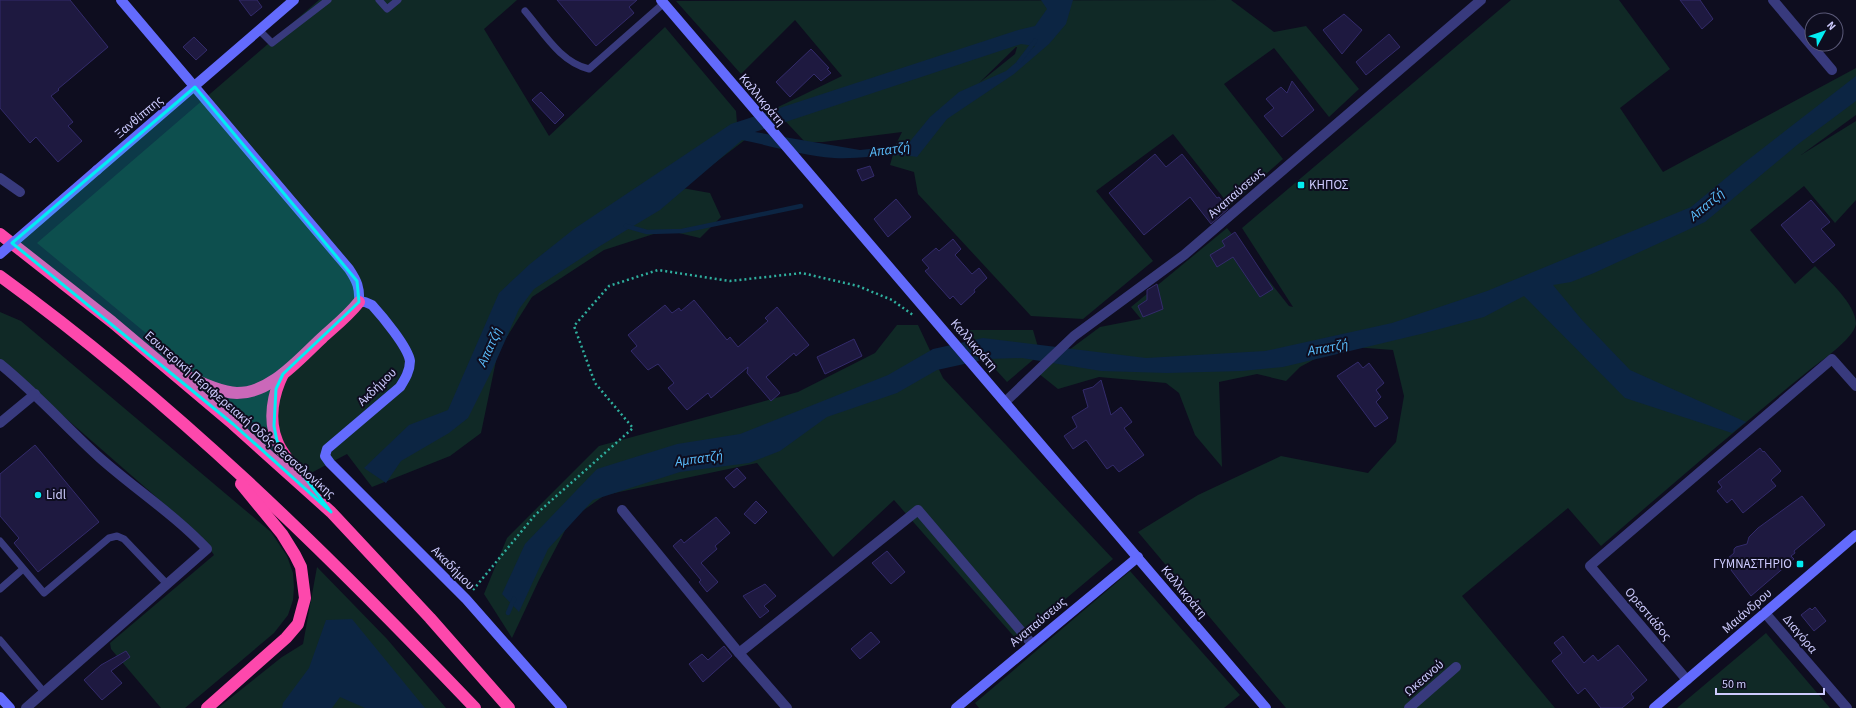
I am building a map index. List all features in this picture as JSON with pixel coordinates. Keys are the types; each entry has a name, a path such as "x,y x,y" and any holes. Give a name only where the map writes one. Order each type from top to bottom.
{"highway":[{"name":"Εσωτερική Περιφερειακή Οδός Θεσσαλονίκης","path":"0,234 112,322 233,424 331,512 430,618 509,708"},
{"path":"0,276 69,328 213,450 311,540 476,708"},
{"path":"157,361 220,389 235,393 249,392 262,387 283,374 359,302"},
{"path":"283,374 276,389 273,404 274,426 277,441 289,460 331,512"},
{"path":"207,708 286,638 298,624 305,598 301,567 282,534 213,450"}],"street":[{"path":"121,0 349,269 357,280 360,290 359,302"},
{"name":"Ξανθίππης","path":"0,254 195,88 294,0"},
{"name":"Αναπαύσεως","path":"1004,402 1074,336 1184,255 1481,0"},
{"path":"1773,0 1832,70"},
{"name":"Καλλικράτη","path":"662,2 1266,708"},
{"path":"0,178 20,192"},
{"name":"Ακδήμου","path":"327,449 400,387 408,376 410,361 405,350 372,305 365,302 359,302"},
{"name":"Ορεστιάδος","path":"1687,680 1590,566 1832,358 1856,386"},
{"path":"0,364 35,394 100,458 188,530 207,549 26,708"},
{"path":"0,423 35,394"},
{"name":"Ακαδήμου","path":"327,449 325,456 330,462 466,599 562,708"},
{"path":"622,510 739,653 787,708"},
{"path":"739,653 918,510 1032,644"},
{"name":"Μαιάνδρου","path":"1654,708 1856,535"},
{"name":"Αναπαύσεως","path":"962,706 1032,644 1138,557"},
{"name":"Διαγόρα","path":"1765,612 1847,708"},
{"name":"Ωκεανού","path":"1409,708 1456,667"},
{"path":"0,697 10,708"}],"lane":[{"path":"259,30 272,43 328,0"},
{"path":"379,0 387,9 398,0"},
{"path":"525,11 564,58 576,66 589,69 662,2"},
{"path":"0,541 44,593 109,538 117,536 124,540 167,584"},
{"path":"0,589 24,569"},
{"path":"0,640 44,692"}],"path":[{"path":"466,599 535,515 633,428 595,383 574,326 609,286 658,270 730,281 802,273 858,286 892,300 916,316"}],"highlighted area":[{"path":"195,87 357,281 359,302 283,374 276,389 274,426 277,441 331,512 233,424 12,243"}],"green space":[{"path":"319,0 517,0 484,29 549,136 665,27 736,111 737,123 750,136 682,188 710,193 721,217 700,238 666,230 604,250 532,297 498,351 481,433 450,456 372,487 347,454 311,473 251,420 37,243"},
{"path":"1231,0 1274,32 1306,26 1359,89 1329,117 1274,48 1224,84 1283,159 1230,206 1173,134 1096,191 1153,261 1083,319 1031,316 918,194 914,172 890,165 896,144 902,132 823,142 805,142 774,109 842,76 795,20 741,74 676,1","holes":["1017,47 1015,54 979,83"]},
{"path":"1511,0 1619,0 1670,69 1620,108 1663,172 1856,68 1856,115 1801,155 1856,121 1856,200 1835,223 1804,186 1750,230 1795,284 1815,266 1834,285 1851,308 1855,316 1856,324 1854,330 1842,344 1729,437 1601,546 1568,508 1462,596 1555,708 1286,708 1138,532 1198,495 1281,456 1368,473 1396,442 1404,396 1393,350 1339,346 1300,367 1286,381 1257,374 1219,382 1222,467 1195,435 1179,393 1166,383 1099,377 1058,389 1038,373 1100,327 1141,319 1131,307 1227,228 1289,306 1293,307 1242,228"},
{"path":"0,312 21,321 271,532 287,556 293,573 294,587 293,600 288,615 274,633 185,708 161,708 111,649 110,643 214,555 201,536 0,361"},
{"path":"897,325 918,325 943,378 1113,559 1017,640 894,500 833,557 757,463 605,495 571,519 539,580 512,638 484,594 507,538 599,446 798,392 875,353"},
{"path":"960,330 1033,330 1040,354 1007,382"},
{"path":"317,567 387,639 446,708 218,708 282,657 303,644"},
{"path":"1130,571 1240,695 1224,708 979,708 975,703"},
{"path":"1766,633 1830,708 1677,708"}],"water":[{"path":"1041,0 1073,0 1066,24 1049,44 1014,74 947,119 917,157 898,155 855,158 823,157 742,140 660,210 600,246 534,289 519,309 493,368 468,418 449,433 401,461 386,483 364,468 409,425 448,410 499,293 530,264 574,229 731,124 1018,30 1035,26 1047,9","holes":["1021,44 1035,46 1006,71 959,92 930,117 907,145 860,150 755,132"]},
{"path":"1856,76 1856,101 1797,145 1705,222 1594,273 1571,282 1553,285 1582,320 1630,370 1746,422 1732,433 1625,398 1524,296 1484,317 1425,333 1283,367 1242,371 1167,373 1101,371 1022,358 987,359 937,370 897,393 827,417 780,451 749,463 680,472 593,500 548,549 519,612 502,594 525,544 597,469 677,444 740,434 888,375 933,349 983,338 1146,358 1265,351 1392,323 1487,291 1691,207 1744,163"},
{"path":"352,619 425,708 365,708 340,697 332,708 282,708 283,703 309,668 326,620"}],"building":[{"path":"0,0 70,0 108,47 51,96 73,122 68,126 82,141 58,162 36,137 30,143 0,108"},
{"path":"239,0 257,0 262,7 251,16"},
{"path":"557,0 637,0 629,7 634,13 596,46"},
{"path":"1680,0 1700,0 1713,19 1702,29"},
{"path":"1344,14 1362,30 1342,54 1323,30"},
{"path":"1389,34 1400,47 1366,75 1356,62"},
{"path":"194,37 207,50 196,60 183,47"},
{"path":"811,49 829,68 827,69 831,73 821,81 814,74 790,97 776,82"},
{"path":"1292,81 1314,110 1282,137 1264,116 1274,108 1266,99 1281,87 1287,93"},
{"path":"541,92 564,115 555,124 532,100"},
{"path":"1155,154 1166,167 1182,154 1217,198 1219,197 1228,209 1211,224 1190,197 1144,235 1109,193"},
{"path":"870,166 874,176 862,181 857,170"},
{"path":"896,199 911,217 888,237 874,219"},
{"path":"1811,200 1830,222 1821,229 1835,245 1813,263 1781,225"},
{"path":"1235,232 1273,289 1260,297 1233,257 1217,267 1210,255 1225,246 1222,241"},
{"path":"953,239 961,249 955,255 972,274 979,268 987,278 961,305 953,296 950,299 925,271 929,268 922,260 936,248 939,251"},
{"path":"1157,284 1163,309 1143,317 1138,306 1147,300 1147,290"},
{"path":"694,300 727,340 730,337 738,347 768,321 765,318 777,307 809,345 796,356 794,353 766,377 780,393 771,401 747,373 748,367 711,398 708,393 687,410 668,388 674,383 658,364 648,370 631,351 637,346 628,335 665,305 672,313 679,308 681,311"},
{"path":"854,339 862,356 825,374 817,357"},
{"path":"1358,362 1363,368 1369,363 1384,383 1376,390 1381,397 1376,402 1388,418 1375,427 1337,376"},
{"path":"1101,380 1111,415 1121,407 1132,422 1124,428 1144,455 1119,472 1113,465 1107,469 1086,440 1073,449 1064,436 1077,427 1072,417 1088,407 1083,390 1093,387"},
{"name":"Lidl","path":"35,445 99,522 38,572 14,543 19,538 0,516 0,474"},
{"path":"1760,448 1781,471 1771,480 1776,486 1743,513 1732,499 1727,503 1717,491 1722,487 1718,482"},
{"path":"737,468 746,478 734,488 725,478"},
{"path":"1802,496 1825,525 1794,551 1795,553 1791,556 1794,559 1751,596 1731,570 1734,567 1727,559 1734,553 1734,549 1736,547 1747,544 1749,537 1758,528"},
{"path":"756,501 767,512 755,524 744,514"},
{"path":"716,517 730,533 715,546 717,549 701,563 718,582 707,592 699,582 701,580 673,546 681,539 684,543"},
{"path":"887,551 905,572 891,584 872,563"},
{"path":"765,584 776,596 764,606 769,611 760,618 743,596"},
{"path":"1815,607 1826,621 1814,631 1801,615 1810,608 1812,610"},
{"path":"871,632 880,642 860,659 851,649"},
{"path":"1563,636 1584,663 1593,655 1598,661 1618,645 1647,680 1631,694 1634,698 1622,708 1601,708 1585,688 1578,694 1552,661 1562,653 1554,643"},
{"path":"724,646 732,656 703,682 689,664 702,654 708,660"},
{"path":"126,651 130,657 111,671 122,683 102,700 84,680 101,665"}],"waterway":[{"name":"Απατζή","path":"1019,62 1035,41"},
{"name":"Απατζή","path":"626,226 647,232 682,231 801,206"},
{"name":"Αμπατζή","path":"508,613 514,599"}],"place":[{"name":"ΚΗΠΟΣ","path":"1301,185"},
{"name":"Lidl","path":"38,495"},
{"name":"ΓΥΜΝΑΣΤΗΡΙΟ","path":"1800,564"}]}
